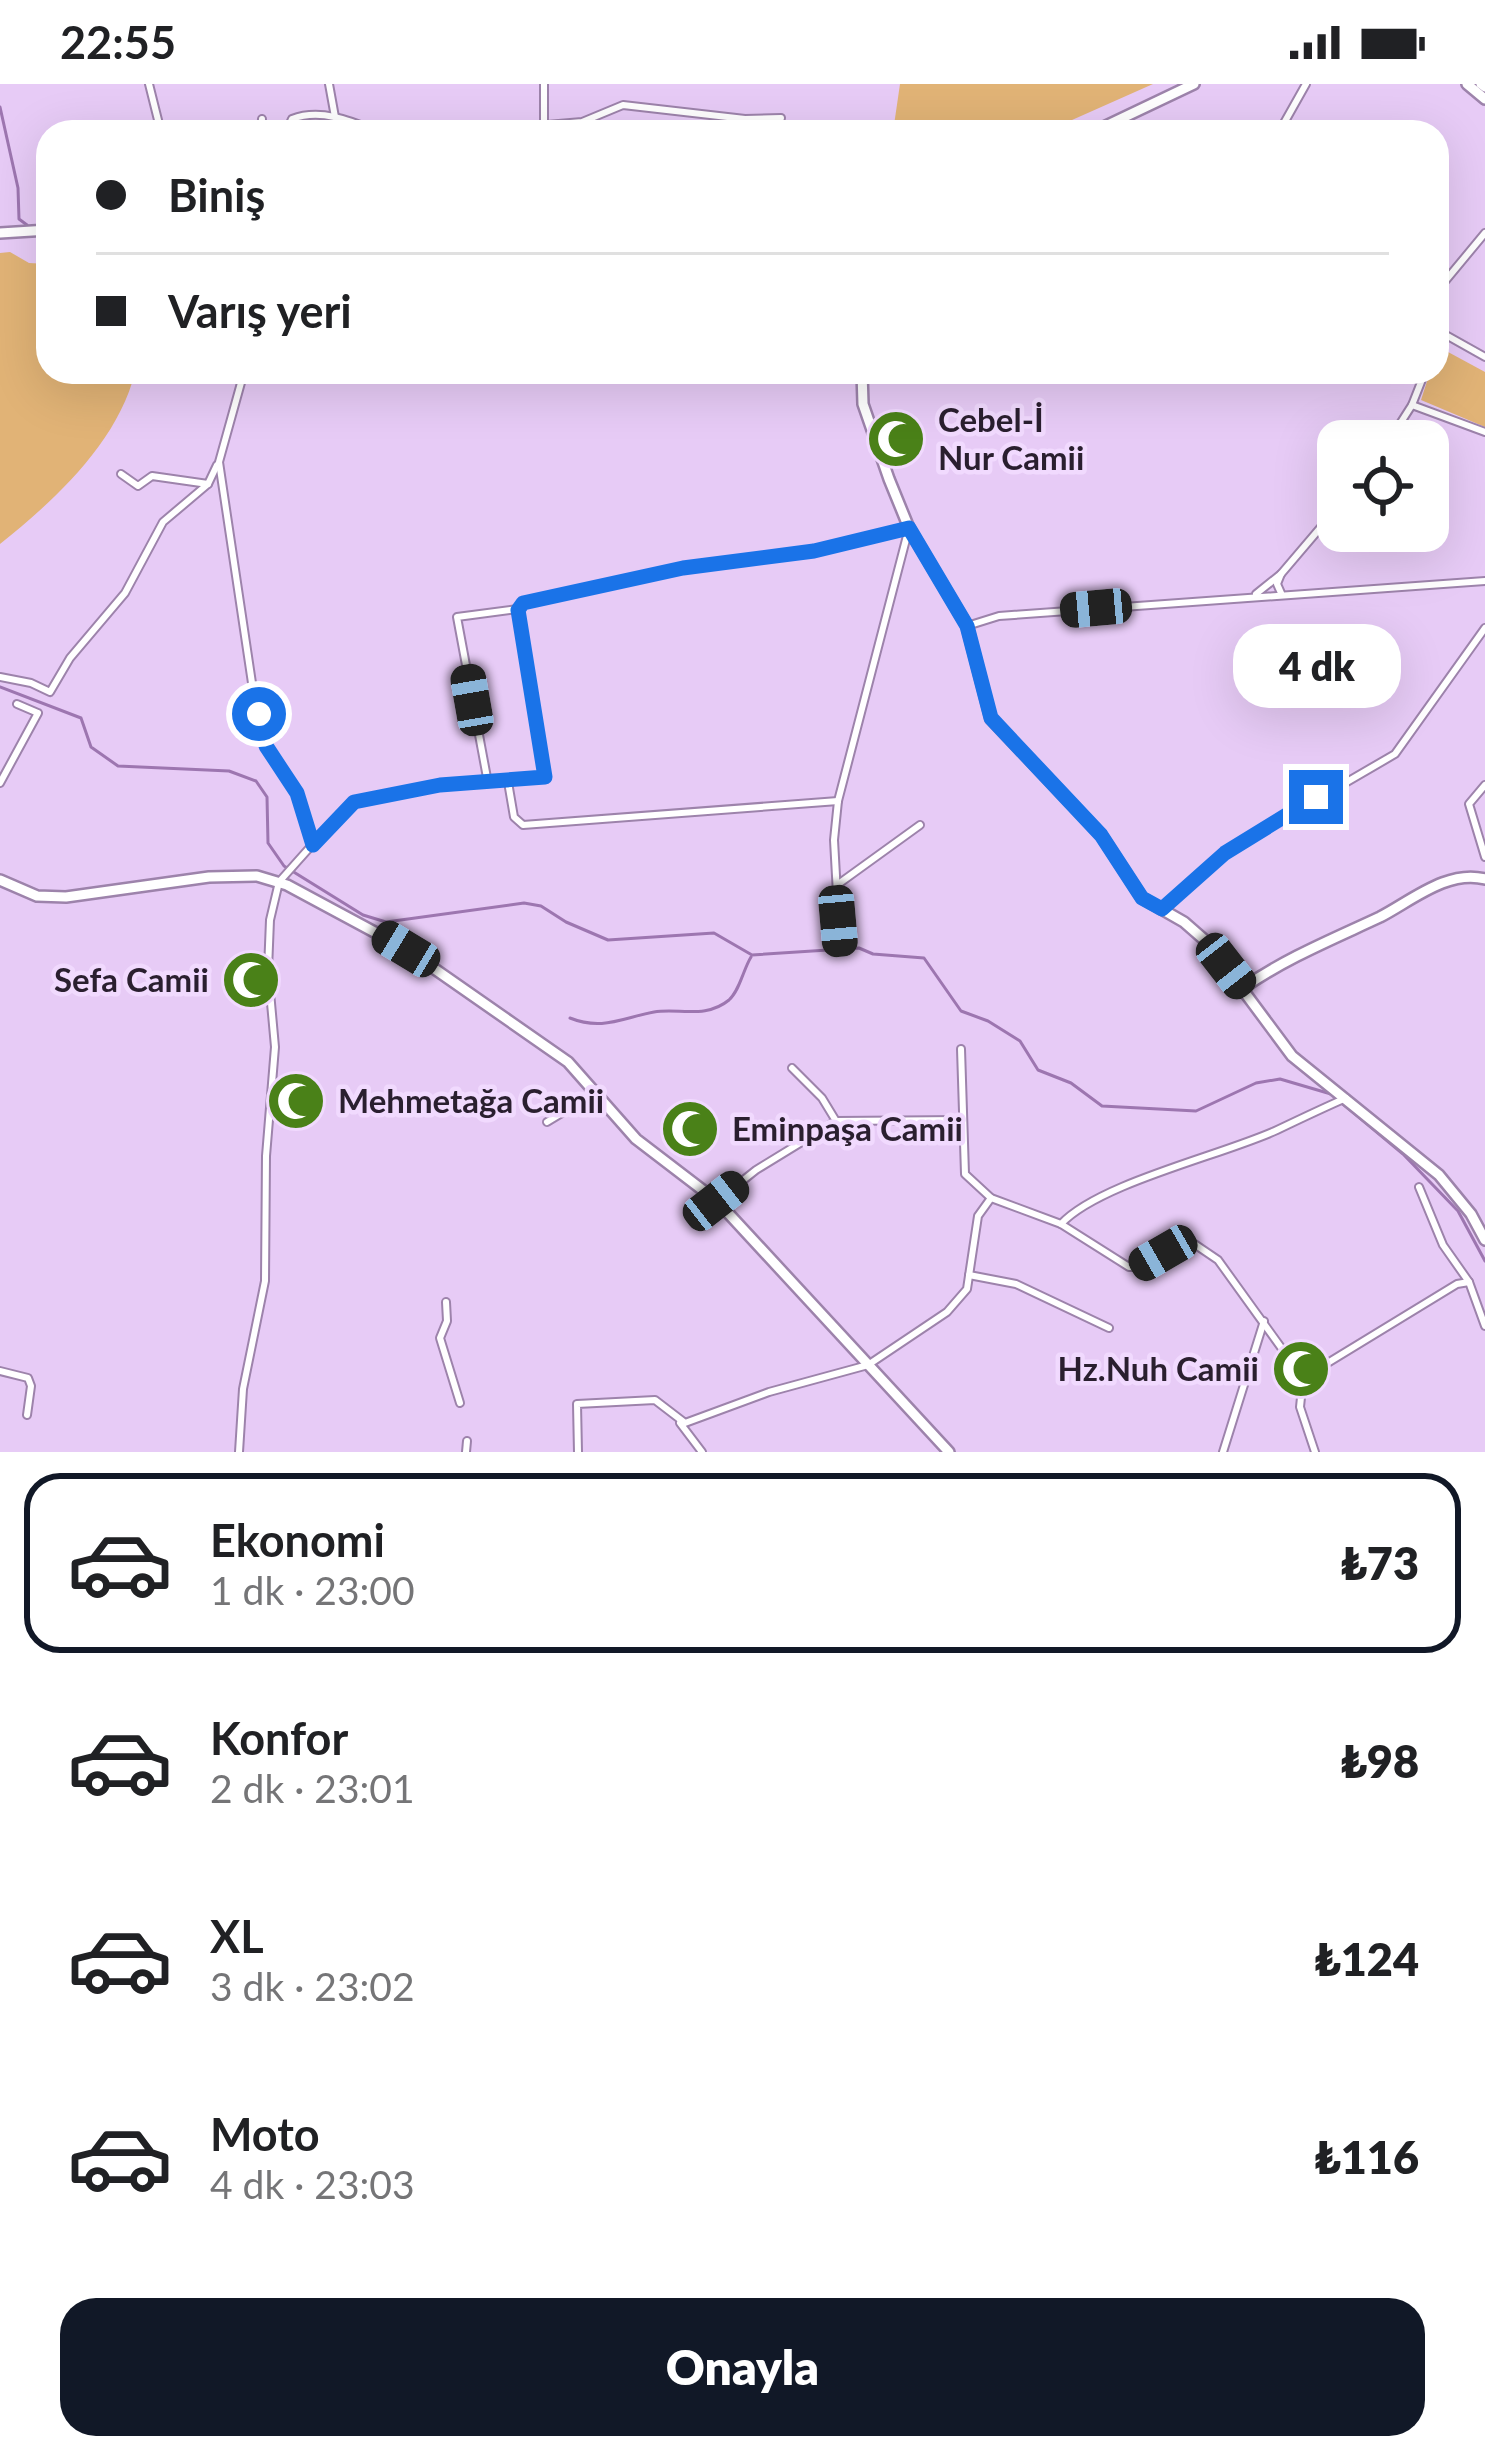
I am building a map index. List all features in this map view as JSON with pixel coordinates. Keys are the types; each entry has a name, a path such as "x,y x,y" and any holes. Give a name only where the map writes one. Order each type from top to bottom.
{"street":[{"path":"149,84 158,120"},
{"path":"329,84 334,117"},
{"path":"544,84 544,120"},
{"path":"1119,120 1194,84"},
{"path":"1286,120 1306,84"},
{"path":"1467,84 1485,99"},
{"path":"587,120 623,105 745,119 781,118"},
{"path":"292,120 303,115 343,120"},
{"path":"0,232 36,230"},
{"path":"1449,276 1485,232"},
{"path":"1449,337 1485,357"},
{"path":"0,677 50,692 70,658 124,593 164,522 208,484 219,462 241,384"},
{"path":"862,384 862,404 909,528 967,626 991,718 1101,835 1142,898 1208,943 1292,1056 1439,1175 1485,1240"},
{"path":"1402,420 1420,384"},
{"path":"1412,405 1485,432"},
{"path":"219,462 266,746 297,793 313,845"},
{"path":"121,474 137,485 152,476 208,484"},
{"path":"238,1452 243,1389 265,1282 266,1156 275,1046 268,970 270,920 282,879 354,802 440,785 545,777 518,610 523,603 742,559 814,551 909,528"},
{"path":"840,948 834,840 838,801 909,528"},
{"path":"1253,597 1281,574 1317,532"},
{"path":"1281,574 1277,584 1284,595"},
{"path":"967,626 999,616 1485,581"},
{"path":"488,783 457,617 518,610"},
{"path":"1162,909 1225,853 1395,754 1485,628"},
{"path":"0,783 38,713 17,704"},
{"path":"508,782 514,817 523,825 838,801"},
{"path":"1485,785 1469,804 1485,857"},
{"path":"837,886 920,825"},
{"path":"1244,988 1312,946 1382,916 1409,898 1470,875 1485,879"},
{"path":"0,880 38,896 66,897 209,877 282,879 406,949 568,1062 636,1139 716,1201 949,1452"},
{"path":"961,1049 965,1174 991,1198 1061,1224 1129,1267 1190,1241 1218,1260 1303,1378 1300,1407 1315,1452"},
{"path":"792,1068 836,1120"},
{"path":"547,1122 596,1093"},
{"path":"1061,1224 1138,1182 1280,1129 1346,1098"},
{"path":"716,1201 756,1169 836,1120 962,1120"},
{"path":"1419,1187 1443,1245 1469,1282 1485,1326"},
{"path":"677,1420 697,1420 769,1392 868,1365 947,1312 967,1289 978,1216 991,1198"},
{"path":"969,1275 1016,1284 1109,1328"},
{"path":"1303,1378 1438,1293 1469,1282"},
{"path":"446,1302 440,1338 460,1403"},
{"path":"1223,1452 1264,1321"},
{"path":"0,1371 28,1378 32,1386 27,1415"},
{"path":"578,1452 578,1404 655,1400 702,1452"},
{"path":"466,1452 467,1442"}],"shaded area":[{"path":"900,84 1153,84 1072,120 895,120"},
{"path":"10,252 36,263 36,384 131,384 114,422 82,468 0,544 0,253"},
{"path":"1449,352 1485,372 1485,427 1421,400 1426,384 1449,384"}],"waterway":[{"path":"0,107 18,188 19,219 27,225"},
{"path":"0,687 81,718 91,747 118,766 229,771 256,781 267,797 268,843 284,866 363,915 386,922 524,903 541,906 608,940 714,933 752,955 859,948 873,954 924,958 961,1011 1020,1041 1038,1070 1071,1083 1102,1106 1196,1111 1256,1083 1280,1079 1331,1094"},
{"path":"570,1018 602,1023 720,1006 733,996 751,957"},
{"path":"1343,1104 1403,1154 1458,1211 1485,1261"}],"place":[{"name":"Cebel-İ Nur Camii","path":"896,439"},
{"name":"Sefa Camii","path":"251,980"},
{"name":"Mehmetağa Camii","path":"296,1101"},
{"name":"Eminpaşa Camii","path":"690,1129"},
{"name":"Hz.Nuh Camii","path":"1301,1369"}],"route":[{"path":"259,714 266,746 297,793 313,845 354,802 440,785 545,777 518,610 523,603 683,568 814,551 909,528 967,626 991,718 1101,835 1142,898 1162,909 1225,853 1316,797"}]}
